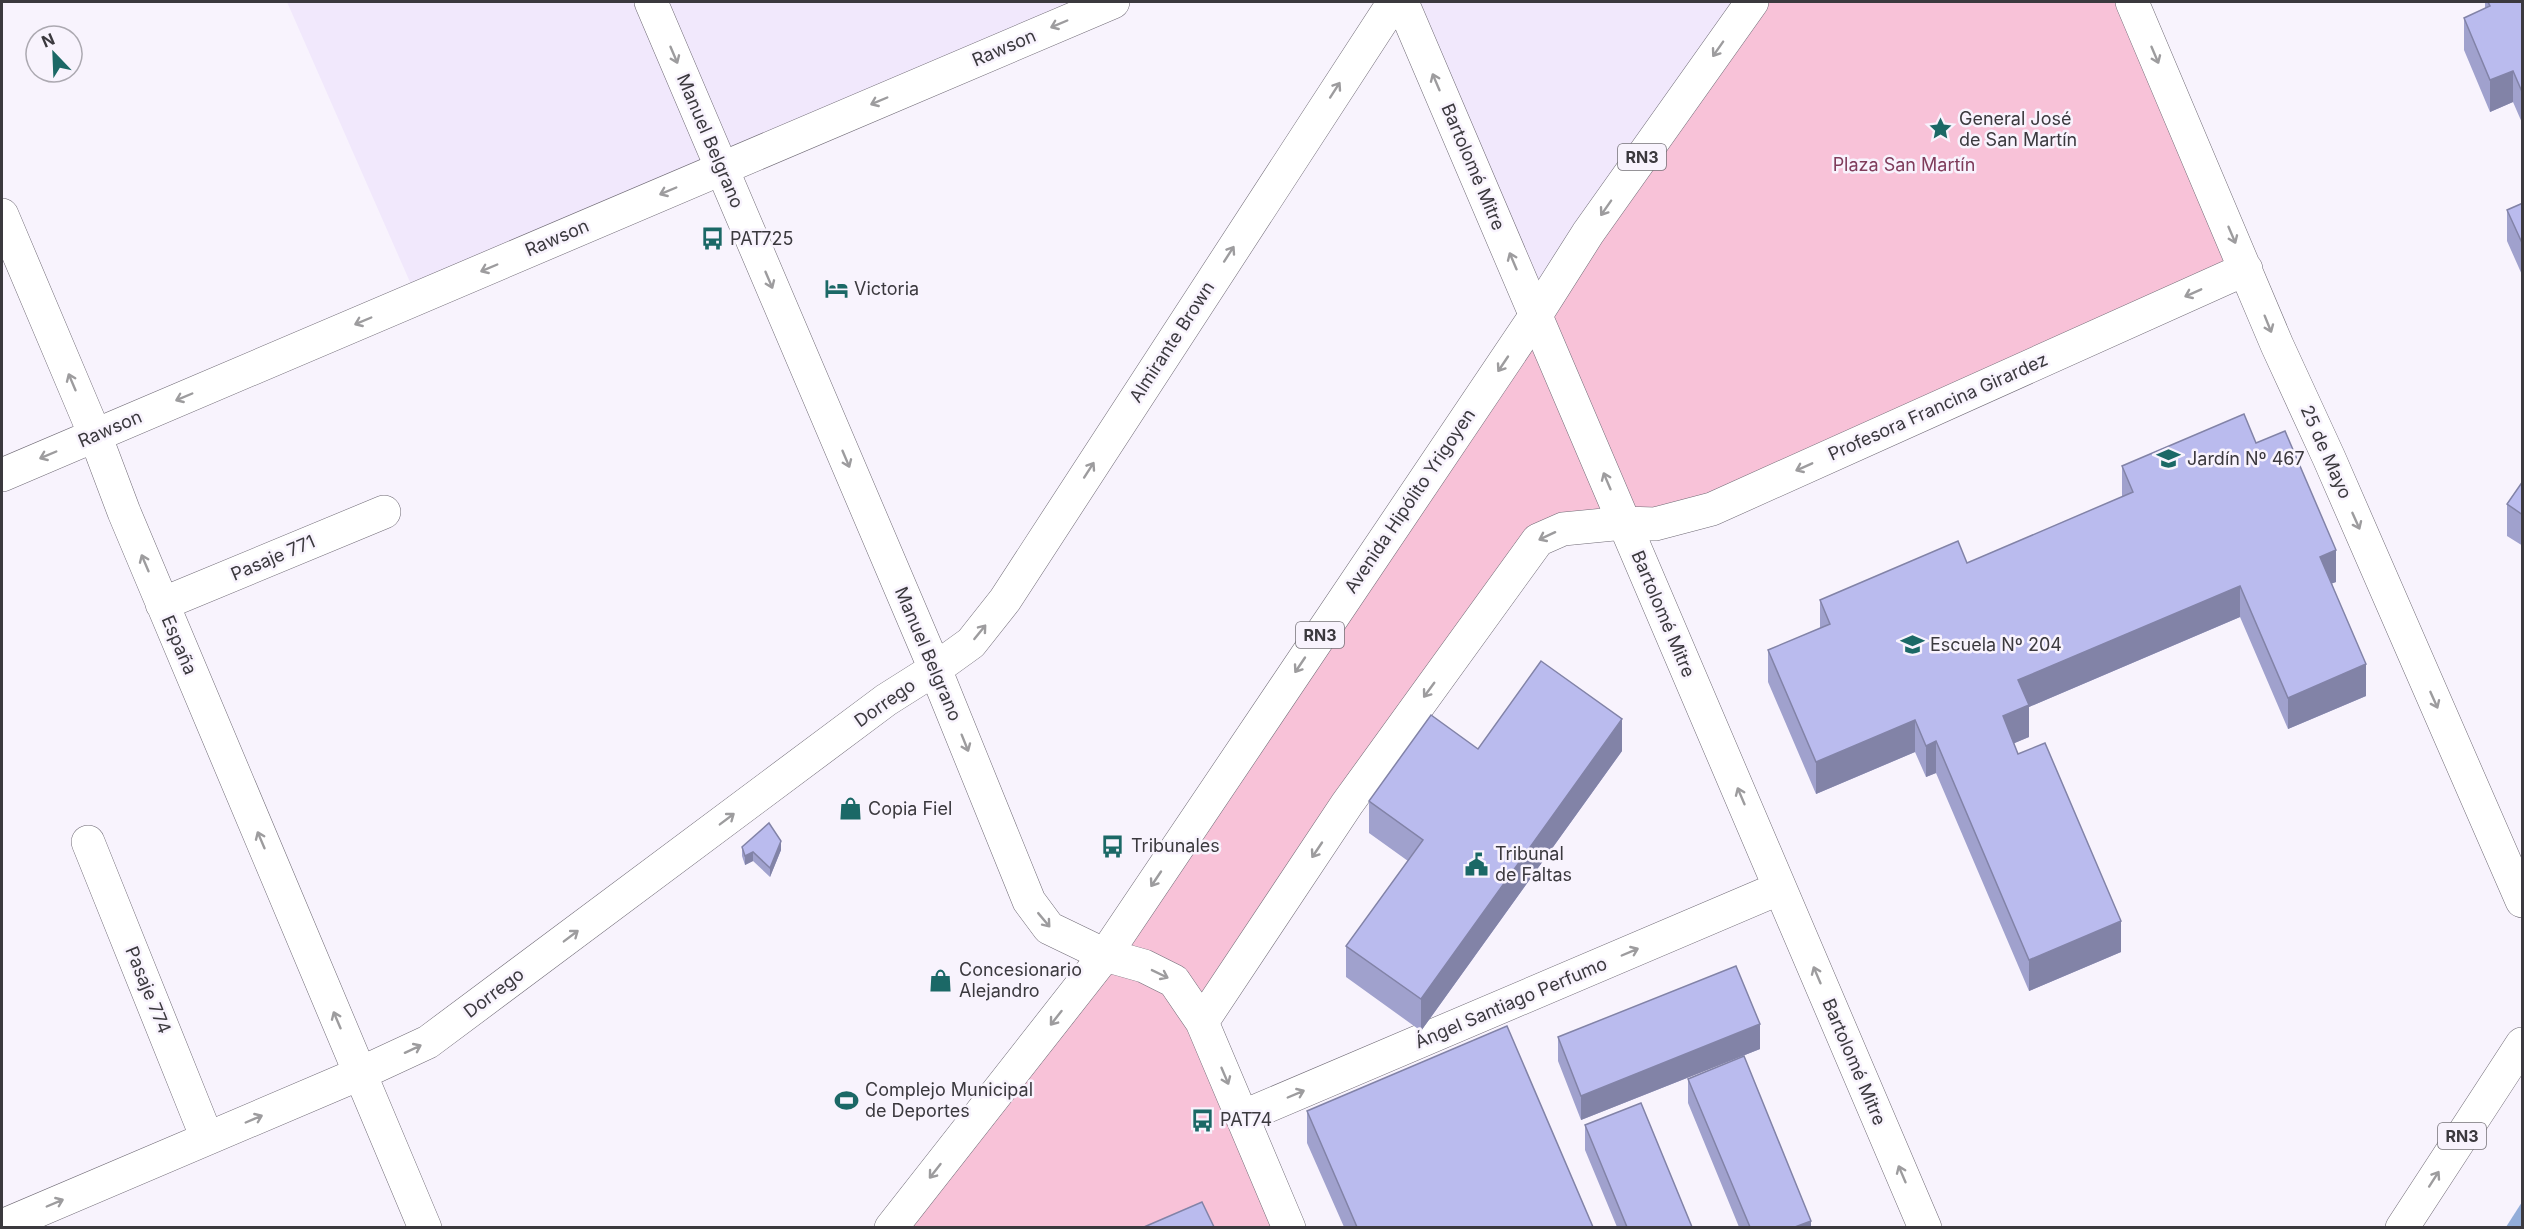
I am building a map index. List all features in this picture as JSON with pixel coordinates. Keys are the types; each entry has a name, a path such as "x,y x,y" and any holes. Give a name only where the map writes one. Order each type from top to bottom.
{"main road":[{"name":"Manuel Belgrano","path":"651,2 935,669 1029,901 1049,928 1105,955 1144,966 1174,981 1202,1022 1289,1227"},
{"name":"Rawson","path":"2,475 1113,2"},
{"name":"Almirante Brown","path":"935,669 971,643 1005,600 1394,2"},
{"name":"Bartolomé Mitre","path":"1402,2 1925,1227"},
{"name":"Avenida Hipólito Yrigoyen","path":"891,1227 1105,955 1536,315 1588,233 1752,2"},
{"name":"25 de Mayo","path":"2132,2 2247,269 2277,345 2334,469 2523,901"},
{"name":"España","path":"2,214 95,435 162,604 425,1227"},
{"name":"Profesora Francina Girardez","path":"1202,1022 1347,804 1538,540 1563,529 1624,523 1655,524 1712,509 2247,269"},
{"name":"Pasaje 771","path":"162,604 384,512"},
{"name":"Dorrego","path":"2,1226 360,1074 428,1042 886,700 935,669"},
{"name":"Pasaje 774","path":"88,842 207,1138"},
{"name":"Ángel Santiago Perfumo","path":"1242,1117 1469,1034 1780,888"},
{"name":"RN3","path":"2402,1227 2523,1044"}],"shaded area":[{"path":"287,2 1113,2 417,298"},
{"path":"1402,2 1752,2 1536,315"}],"green space":[{"name":"Plaza San Martín","path":"1752,2 2132,2 2246,269 1712,509 1563,529 1202,1022 1289,1227 891,1228 1105,955"}],"water":[{"path":"2522,1202 2522,1227 2506,1227"}],"building":[{"path":"2488,2 2523,2 2523,94 2513,71 2490,80 2464,18 2490,6"},
{"path":"2523,203 2523,245 2507,210"},
{"path":"2244,414 2256,443 2285,431 2336,550 2320,557 2366,664 2288,698 2240,586 2018,680 2029,705 2003,716 2018,754 2045,743 2121,921 2029,960 1936,741 1926,746 1915,720 1816,762 1768,650 1830,624 1820,600 1958,541 1967,563 2133,492 2122,466"},
{"path":"2523,481 2523,515 2507,504"},
{"path":"1541,661 1622,719 1421,999 1346,946 1423,840 1369,801 1431,715 1478,749"},
{"path":"769,823 781,841 770,868 753,852 745,856 742,847"},
{"path":"1736,966 1760,1024 1581,1096 1558,1037"},
{"path":"1507,1026 1593,1227 1357,1227 1307,1111"},
{"path":"1744,1056 1811,1221 1795,1227 1750,1227 1688,1079"},
{"path":"1641,1103 1692,1227 1627,1227 1585,1125"},
{"path":"1202,1202 1214,1227 1144,1227"}],"place":[{"name":"General José de San Martín","path":"1941,129"},
{"name":"PAT725","path":"712,239"},
{"name":"Victoria","path":"836,289"},
{"name":"Jardín Nº 467","path":"2169,459"},
{"name":"Escuela Nº 204","path":"1912,645"},
{"name":"Copia Fiel","path":"850,809"},
{"name":"Tribunales","path":"1113,846"},
{"name":"Tribunal de Faltas","path":"1477,864"},
{"name":"Concesionario Alejandro","path":"941,980"},
{"name":"Complejo Municipal de Deportes","path":"847,1100"},
{"name":"PAT74","path":"1202,1120"}]}
